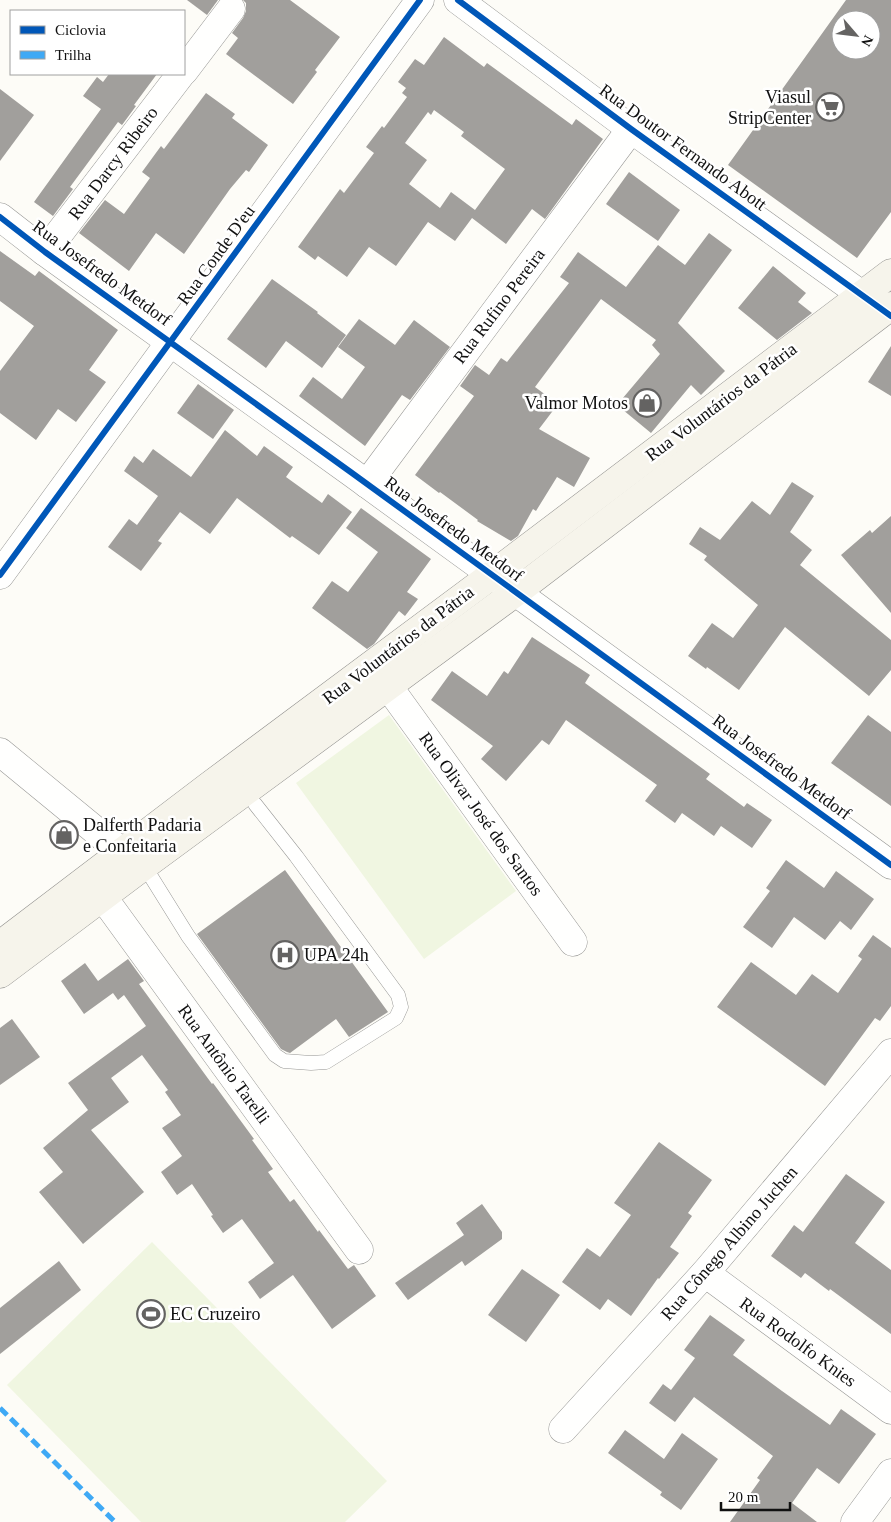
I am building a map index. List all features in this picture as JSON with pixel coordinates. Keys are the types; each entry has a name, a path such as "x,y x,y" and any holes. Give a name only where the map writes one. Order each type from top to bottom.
{"main road":[{"name":"Rua Voluntários da Pátria","path":"141,865 155,837 183,817 198,794 312,726 388,686 516,592 862,295 891,273"},
{"name":"Rua Voluntários da Pátria","path":"0,945 96,887 141,865 312,726 492,575 889,311"},
{"name":"Rua Voluntários da Pátria","path":"0,974 96,887"}],"street":[{"name":"Rua Conde D'eu","path":"0,576 420,0"},
{"name":"Rua Doutor Fernando Abott","path":"458,0 631,129 862,295 889,311"},
{"path":"185,69 231,9"},
{"name":"Rua Darcy Ribeiro","path":"45,252 180,75"},
{"name":"Rua Rufino Pereira","path":"367,484 631,129"},
{"name":"Rua Josefredo Metdorf","path":"0,217 45,252 172,342 891,865"},
{"name":"Rua Olivar José dos Santos","path":"388,686 573,942"},
{"path":"0,752 141,865"},
{"name":"Rua Antônio Tarelli","path":"96,887 359,1250"},
{"name":"Rua Cônego Albino Juchen","path":"563,1429 705,1273 891,1053"},
{"name":"Rua Rodolfo Knies","path":"705,1273 891,1410"},
{"path":"855,1522 891,1472"}],"lane":[{"path":"141,865 194,944 275,1056 284,1061 326,1062 396,1018 401,1007 398,995 296,856 255,804"}],"green space":[{"path":"389,715 516,891 424,959 296,783"},
{"name":"EC Cruzeiro","path":"152,1242 387,1481 345,1522 141,1522 7,1385"}],"building":[{"path":"187,0 218,0 207,15"},
{"path":"243,0 290,0 340,37 315,70 317,72 293,104 226,54 238,38 232,33 246,11 246,3"},
{"name":"Viasul StripCenter","path":"846,0 891,0 891,212 857,258 728,165 831,21 831,60 881,60 881,10 839,10"},
{"path":"444,37 484,67 487,63 572,125 576,119 603,139 545,219 532,209 506,244 472,218 455,241 428,222 396,266 369,247 347,277 318,256 315,260 298,247 340,189 344,193 374,153 366,147 382,126 384,128 407,97 402,93 406,88 398,82 415,59 424,65","holes":["434,110 464,132 461,136 505,169 475,210 451,192 440,208 409,184 427,160 405,143 428,112 431,115"]},
{"path":"108,75 156,75 122,125 118,122 70,187 73,189 53,216 34,202 101,109 83,96 97,77 103,82"},
{"path":"0,89 34,115 0,161"},
{"path":"206,93 235,114 232,118 268,145 249,172 246,170 230,189 184,254 156,233 129,271 79,233 105,200 124,214 150,178 142,172 161,146 164,149"},
{"path":"629,172 680,210 658,241 606,204"},
{"path":"709,233 732,250 678,323 725,371 701,395 691,385 651,433 617,405 660,354 652,345 656,340 601,299 535,387 558,404 539,429 590,458 574,487 557,477 536,511 533,509 518,536 511,541 477,521 415,475 474,396 460,386 475,365 489,375 501,358 507,362 569,283 560,277 578,252 626,287 658,245 685,265"},
{"path":"0,251 35,276 39,271 118,330 89,370 106,382 76,422 58,409 36,440 0,413 0,371 34,326 0,301"},
{"path":"773,266 806,293 798,302 812,313 777,340 738,308"},
{"path":"272,279 346,335 322,368 286,341 266,368 227,339"},
{"path":"359,319 395,345 414,320 450,347 410,400 402,395 365,446 299,396 313,377 342,399 365,367 338,347"},
{"path":"891,346 891,396 868,382"},
{"path":"198,384 234,410 213,439 177,413"},
{"path":"225,430 257,456 264,446 293,467 286,477 322,503 328,494 352,512 319,555 292,536 290,538 237,498 210,534 180,512 158,541 162,543 141,571 108,547 129,519 137,525 158,496 124,471 134,456 143,463 153,449 191,477"},
{"path":"792,482 814,496 790,532 812,550 800,565 891,640 891,670 869,696 785,627 739,690 688,656 712,623 733,638 758,605 704,560 707,556 689,544 700,527 720,540 752,501 770,515"},
{"path":"361,508 431,559 407,592 418,599 405,616 399,611 374,644 367,649 312,608 332,581 348,592 378,552 346,528"},
{"path":"891,516 891,613 841,555 870,530 872,533"},
{"path":"532,637 590,675 585,683 710,774 706,779 744,807 747,803 772,820 752,848 721,826 714,836 682,813 675,823 645,801 657,785 566,720 549,745 542,740 506,781 481,759 493,746 431,700 452,671 487,696 504,671 508,674"},
{"path":"868,715 891,732 891,806 831,763"},
{"path":"786,860 824,888 836,871 874,899 851,930 840,921 825,940 794,917 772,948 743,927 770,891 766,888"},
{"path":"285,870 388,1012 349,1037 336,1019 290,1053 281,1049 197,934"},
{"path":"873,935 891,948 891,1006 880,1021 875,1018 825,1086 717,1007 751,962 796,995 812,974 838,993 862,959 858,956"},
{"path":"128,959 144,981 139,984 254,1139 252,1140 273,1169 268,1172 290,1202 294,1199 348,1269 354,1265 376,1296 332,1329 293,1275 260,1299 248,1282 274,1263 242,1219 223,1233 192,1184 177,1195 161,1172 182,1156 162,1128 181,1115 165,1092 168,1090 142,1055 111,1078 129,1102 91,1130 144,1192 83,1244 39,1192 63,1172 43,1148 88,1110 68,1083 146,1026 124,995 118,1000 113,993 84,1014 61,981 85,963 98,981"},
{"path":"12,1019 40,1057 0,1085 0,1028"},
{"path":"659,1142 712,1180 688,1213 692,1216 670,1247 679,1253 658,1278 631,1316 608,1299 600,1310 562,1282 587,1248 600,1257 631,1215 614,1203"},
{"path":"846,1174 885,1202 855,1243 891,1270 891,1334 830,1289 829,1291 805,1273 801,1278 771,1256 794,1225 803,1232"},
{"path":"482,1204 502,1232 502,1239 465,1266 462,1261 408,1300 395,1283 464,1235 456,1223"},
{"path":"59,1261 81,1290 0,1354 0,1308"},
{"path":"522,1269 560,1295 526,1342 488,1315"},
{"path":"710,1315 745,1340 733,1355 782,1391 830,1425 841,1409 876,1434 839,1484 817,1468 792,1503 817,1522 730,1522 760,1480 757,1478 773,1456 694,1397 675,1422 649,1403 663,1384 671,1390 695,1358 684,1350"},
{"path":"625,1430 664,1459 682,1433 718,1459 681,1510 660,1495 662,1492 608,1453"}],"marked path":[{"path":"0,1408 115,1522"}],"cycle path":[{"path":"0,575 420,0"},
{"path":"458,0 631,129 891,316"},
{"path":"0,217 45,252 891,865"}],"place":[{"name":"Viasul StripCenter","path":"830,107"},
{"name":"Valmor Motos","path":"647,403"},
{"name":"Dalferth Padaria e Confeitaria","path":"64,835"},
{"name":"UPA 24h","path":"285,955"},
{"name":"EC Cruzeiro","path":"151,1314"}]}
